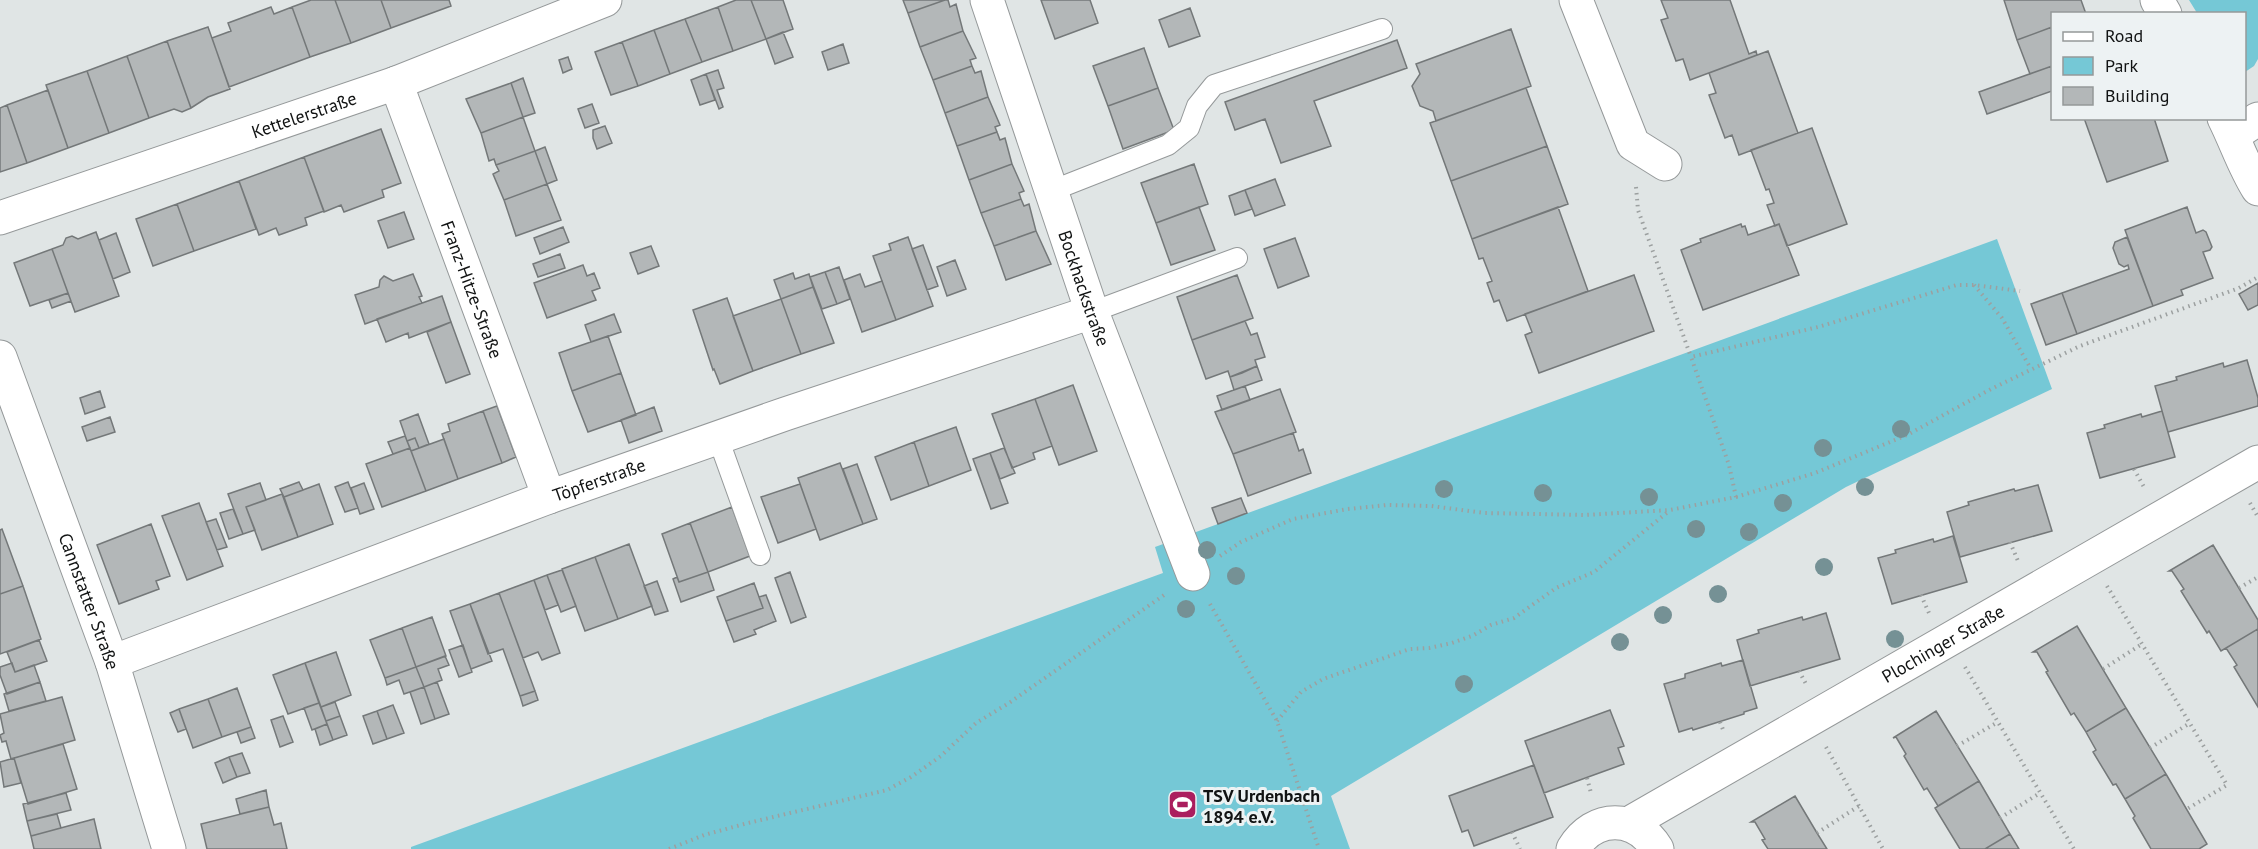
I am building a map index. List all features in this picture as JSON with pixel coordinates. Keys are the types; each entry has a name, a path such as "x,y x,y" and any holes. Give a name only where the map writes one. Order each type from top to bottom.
{"street":[{"name":"Kettelerstraße","path":"0,218 396,83 605,0"},
{"name":"Bockhackstraße","path":"987,0 1092,312 1193,574"},
{"path":"1576,0 1633,144 1665,164"},
{"name":"Franz-Hitze-Straße","path":"396,83 549,497"},
{"path":"2238,124 2248,174 2258,189"},
{"name":"Töpferstraße","path":"112,662 549,497 1092,312"},
{"name":"Cannstatter Straße","path":"0,357 112,662 169,849"},
{"name":"Plochinger Straße","path":"1573,849 1588,831 1608,823 1629,824 2258,462"},
{"path":"1629,824 1641,830 1652,840 1657,849"}],"lane":[{"path":"1051,191 1168,145 1189,128 1197,106 1214,85 1382,29"},
{"path":"1092,312 1237,258"},
{"path":"718,438 760,555"}],"path":[{"path":"1633,144 1638,210 1729,465 1736,497"},
{"path":"669,849 677,844 715,832 888,790 941,756 976,723 1009,703 1193,574 1241,542 1293,519 1348,508 1388,505 1431,506 1485,513 1585,515 1670,510 1736,497 1815,473 1907,435 2031,369 2080,346 2239,288 2258,277"},
{"path":"1691,357 1818,327 1957,285 2020,291"},
{"path":"1974,285 2002,318 2031,369"},
{"path":"1278,721 1301,692 1323,679 1410,649 1430,648 1452,643 1472,636 1491,625 1514,618 1556,588 1594,572 1670,510"},
{"path":"2091,560 2227,785 2187,809"},
{"path":"1193,574 1278,721 1319,849"},
{"path":"2239,588 2258,577"},
{"path":"1950,641 2074,849"},
{"path":"2103,669 2142,644"},
{"path":"1810,720 1883,849"},
{"path":"1957,746 1998,722"},
{"path":"2150,748 2190,723"},
{"path":"2000,818 2040,793"},
{"path":"1817,833 1859,806"},
{"path":"1512,832 1520,849"}],"green space":[{"path":"2189,0 2258,0 2258,59 2254,66 2246,71 2246,12 2196,12"},
{"path":"1997,239 2052,389 1846,487 1331,796 1350,849 411,849 411,847 1163,573 1155,547"}],"building":[{"path":"311,0 335,0 351,43 310,57 292,7"},
{"path":"335,0 381,0 391,28 351,43"},
{"path":"381,0 449,0 451,6 391,28"},
{"path":"736,0 751,0 766,39 733,51 718,7"},
{"path":"751,0 783,0 793,29 766,39"},
{"path":"903,0 945,0 908,13"},
{"path":"948,0 950,7 956,4 963,31 920,47 908,13"},
{"path":"1041,0 1090,0 1098,23 1055,39"},
{"path":"1661,0 1730,0 1749,54 1756,51 1757,55 1690,80 1683,59 1676,61 1661,20 1668,18"},
{"path":"2004,0 2081,0 2085,12 2051,12 2051,27 2017,40"},
{"path":"271,7 274,14 292,7 310,57 229,87 212,38 231,31 228,23"},
{"path":"718,7 733,51 702,62 685,19"},
{"path":"1190,8 1200,36 1169,47 1159,20"},
{"path":"685,19 702,62 670,74 654,30"},
{"path":"208,27 230,89 208,97 191,108 167,41"},
{"path":"2051,27 2051,66 2030,74 2017,40"},
{"path":"1511,29 1531,86 1436,121 1433,111 1420,106 1412,86 1420,74 1416,64"},
{"path":"654,30 670,74 638,86 622,42"},
{"path":"963,31 976,58 970,60 972,66 933,80 920,47"},
{"path":"783,32 793,57 775,64 766,39"},
{"path":"1397,40 1407,68 1314,101 1331,146 1281,163 1265,119 1235,130 1225,102"},
{"path":"167,41 191,108 182,112 174,109 149,118 127,56"},
{"path":"622,42 638,86 611,95 595,52"},
{"path":"843,44 849,63 828,70 822,52"},
{"path":"1144,48 1158,88 1108,106 1093,66"},
{"path":"1768,51 1798,133 1739,155 1732,135 1725,138 1709,95 1716,93 1709,73"},
{"path":"127,56 149,118 109,133 87,71"},
{"path":"568,57 572,69 563,73 559,60"},
{"path":"972,66 975,73 981,71 988,97 945,113 933,80"},
{"path":"2051,66 2051,91 1987,114 1979,92"},
{"path":"718,70 724,88 717,90 723,107 719,109 706,74"},
{"path":"87,71 109,133 68,148 46,85"},
{"path":"706,74 715,100 700,105 691,80"},
{"path":"523,78 535,113 523,117 511,83"},
{"path":"511,83 523,117 481,133 466,99"},
{"path":"1158,88 1174,130 1123,149 1108,106"},
{"path":"1526,88 1547,146 1451,181 1430,123"},
{"path":"48,90 68,148 27,163 7,105"},
{"path":"988,97 1000,125 995,127 997,132 957,146 945,113"},
{"path":"592,104 599,123 585,128 578,109"},
{"path":"7,105 27,163 0,172 0,108"},
{"path":"523,117 535,151 496,165 494,159 489,161 481,133"},
{"path":"2085,120 2155,120 2168,161 2107,182"},
{"path":"605,126 612,143 597,149 593,130"},
{"path":"1812,128 1847,224 1787,246 1779,224 1775,226 1767,205 1774,203 1769,189 1766,190 1751,150"},
{"path":"381,129 401,183 382,190 384,197 344,212 341,205 324,212 304,157"},
{"path":"997,132 1000,140 1005,138 1012,164 969,180 957,146"},
{"path":"1547,146 1568,204 1472,239 1451,181"},
{"path":"545,147 557,180 547,184 535,151"},
{"path":"535,151 547,184 504,200 493,174 499,171 496,165"},
{"path":"304,157 324,211 305,218 307,225 279,235 276,228 259,235 239,181"},
{"path":"1012,164 1024,191 1019,193 1021,199 981,213 969,180"},
{"path":"1194,164 1208,204 1156,223 1141,183"},
{"path":"1275,179 1285,205 1255,216 1245,190"},
{"path":"239,181 256,229 194,251 177,204"},
{"path":"547,184 561,220 516,236 504,200"},
{"path":"1245,190 1252,209 1235,215 1229,196"},
{"path":"1021,199 1024,206 1029,204 1036,231 994,246 981,213"},
{"path":"177,204 194,251 153,266 136,219"},
{"path":"1199,207 1215,250 1171,265 1156,223"},
{"path":"1558,207 1588,291 1507,321 1499,300 1494,302 1487,283 1492,281 1483,258 1479,259 1472,239"},
{"path":"2187,207 2196,233 2203,230 2206,232 2212,247 2203,252 2213,278 2181,290 2183,295 2153,306 2125,230"},
{"path":"404,212 414,239 388,248 378,221"},
{"path":"1741,224 1742,227 1745,226 1748,235 1779,224 1799,275 1703,310 1681,250 1701,242 1700,239"},
{"path":"563,227 569,242 540,254 534,238"},
{"path":"1036,231 1051,264 1006,280 994,246"},
{"path":"96,232 119,296 75,312 52,249 63,245 66,238 72,236 78,239"},
{"path":"116,233 130,272 113,279 99,240"},
{"path":"908,237 933,306 896,320 873,256 891,250 889,244"},
{"path":"2127,237 2153,306 2077,334 2062,293 2129,269 2128,265 2124,267 2119,264 2113,248 2115,242"},
{"path":"1295,238 1309,276 1278,288 1264,249"},
{"path":"923,245 938,286 927,290 912,249"},
{"path":"651,246 659,266 638,274 630,253"},
{"path":"52,249 68,293 30,306 14,263"},
{"path":"560,254 565,268 538,277 533,264"},
{"path":"955,260 966,289 947,296 937,267"},
{"path":"583,265 587,276 594,273 600,288 592,291 596,300 547,318 534,283"},
{"path":"839,267 850,299 837,304 825,272"},
{"path":"825,272 837,304 822,309 810,277"},
{"path":"793,273 795,279 809,274 813,287 781,299 774,280"},
{"path":"413,274 422,296 419,297 422,303 365,324 355,295 379,287 380,280 384,276 393,281"},
{"path":"860,274 865,287 882,281 896,320 862,332 844,280"},
{"path":"1237,275 1253,318 1192,340 1177,297"},
{"path":"1634,275 1654,331 1539,373 1525,335 1532,332 1525,314"},
{"path":"2258,283 2258,305 2248,310 2239,294"},
{"path":"813,287 834,343 801,354 781,299"},
{"path":"68,293 71,301 52,308 49,300"},
{"path":"2062,293 2077,334 2046,345 2031,304"},
{"path":"442,296 451,322 409,338 408,333 386,342 377,319"},
{"path":"727,298 753,371 720,384 693,310"},
{"path":"781,299 801,354 753,371 733,316"},
{"path":"614,314 621,332 591,342 585,325"},
{"path":"1245,321 1251,335 1257,333 1265,357 1255,360 1257,366 1242,373 1230,377 1228,371 1206,379 1192,340"},
{"path":"451,322 470,374 446,383 427,332"},
{"path":"608,336 621,373 572,391 559,353"},
{"path":"2247,360 2258,398 2258,406 2168,432 2155,386 2223,363 2224,367"},
{"path":"1257,366 1262,380 1234,390 1230,377"},
{"path":"621,373 636,415 588,432 572,391"},
{"path":"1073,385 1097,451 1059,465 1035,399"},
{"path":"1245,386 1250,400 1222,410 1217,396"},
{"path":"1280,389 1296,432 1233,454 1215,412"},
{"path":"100,391 105,407 85,414 80,398"},
{"path":"1035,399 1052,446 1033,453 1035,459 1012,468 992,414"},
{"path":"497,406 516,457 502,463 483,411"},
{"path":"654,407 662,431 629,443 621,420"},
{"path":"483,411 502,463 458,479 442,434 450,431 448,424"},
{"path":"2162,411 2175,457 2100,478 2087,433 2105,428 2104,425 2141,414 2142,417"},
{"path":"418,414 429,444 419,448 415,438 407,441 400,421"},
{"path":"110,417 115,432 87,441 82,427"},
{"path":"956,427 971,470 929,486 914,442"},
{"path":"1293,433 1299,451 1303,449 1311,473 1248,496 1233,454"},
{"path":"405,436 410,448 393,454 388,442"},
{"path":"415,438 419,448 411,451 407,441"},
{"path":"444,439 458,479 426,491 411,451"},
{"path":"914,442 929,486 891,500 875,457"},
{"path":"410,448 426,491 382,507 366,464"},
{"path":"1004,448 1015,473 1000,479 990,453"},
{"path":"990,453 1008,503 991,509 973,459"},
{"path":"840,463 863,524 820,540 798,478"},
{"path":"857,464 877,519 863,524 843,469"},
{"path":"299,482 303,490 284,497 280,489"},
{"path":"348,482 358,508 345,512 335,487"},
{"path":"260,483 266,500 246,507 255,530 243,534 228,494"},
{"path":"364,483 374,509 360,514 351,488"},
{"path":"319,484 333,524 298,537 284,497"},
{"path":"800,484 816,529 778,543 761,497"},
{"path":"2038,485 2052,531 1960,557 1947,512 1969,505 1968,502"},
{"path":"282,494 298,537 262,550 246,507"},
{"path":"1241,498 1247,513 1218,524 1212,508"},
{"path":"199,503 223,566 187,580 162,516"},
{"path":"732,507 750,556 708,572 690,523"},
{"path":"233,509 243,534 229,539 220,513"},
{"path":"216,519 227,547 217,550 206,522"},
{"path":"690,523 708,572 679,582 662,534"},
{"path":"151,524 170,576 156,581 159,589 119,604 97,545"},
{"path":"2,529 23,586 0,594 0,530"},
{"path":"1953,536 1967,582 1892,604 1878,558 1896,553 1895,550"},
{"path":"629,544 652,606 618,619 595,557"},
{"path":"2213,545 2258,620 2258,629 2221,651 2181,591 2184,589 2172,571 2169,571"},
{"path":"595,557 618,619 585,631 562,569"},
{"path":"562,570 576,606 561,612 547,575"},
{"path":"708,572 714,590 681,602 673,579 677,577 679,582"},
{"path":"790,572 806,617 791,623 775,578"},
{"path":"547,575 558,605 545,610 534,580"},
{"path":"534,580 560,653 542,660 538,652 523,658 499,593"},
{"path":"657,581 668,611 655,615 644,586"},
{"path":"754,583 763,608 726,621 717,597"},
{"path":"23,586 41,639 0,654 0,594"},
{"path":"499,593 535,691 520,696 503,649 488,654 470,604"},
{"path":"766,595 776,621 754,630 756,634 734,642 726,621 763,608 759,597"},
{"path":"470,604 492,661 471,669 450,611"},
{"path":"1826,613 1840,659 1750,686 1737,640 1759,633 1758,630 1802,617 1803,620"},
{"path":"432,617 446,656 416,667 402,628"},
{"path":"2077,626 2126,708 2086,732 2074,713 2071,715 2037,652 2033,652"},
{"path":"402,628 416,667 385,678 370,640"},
{"path":"2258,629 2258,707 2234,667 2237,665 2226,648"},
{"path":"39,640 47,661 15,672 7,652"},
{"path":"463,645 472,672 459,677 449,650"},
{"path":"336,652 351,695 321,707 305,663"},
{"path":"445,656 449,665 438,669 442,680 424,687 416,667"},
{"path":"1743,660 1757,708 1693,730 1692,728 1679,732 1664,684 1685,678 1685,674 1721,663 1722,666"},
{"path":"12,663 15,672 34,665 40,682 7,694 0,675 0,667"},
{"path":"305,663 319,703 288,714 273,675"},
{"path":"416,667 424,687 404,694 399,680 387,685 385,678"},
{"path":"40,682 46,701 9,711 4,694"},
{"path":"437,682 449,714 435,719 424,687"},
{"path":"424,687 435,719 421,724 410,692"},
{"path":"237,688 251,727 222,737 208,699"},
{"path":"535,691 538,700 523,706 520,696"},
{"path":"62,697 75,740 11,759 6,741 2,742 0,735 4,733 0,714"},
{"path":"208,699 222,737 193,748 179,709"},
{"path":"335,702 340,716 326,721 321,707"},
{"path":"319,703 327,724 312,730 304,708"},
{"path":"393,705 404,733 387,739 377,711"},
{"path":"2126,708 2166,774 2125,799 2116,784 2113,785 2093,752 2096,750 2086,732"},
{"path":"179,709 186,729 178,732 170,713"},
{"path":"1610,710 1624,746 1618,748 1624,764 1544,793 1525,741"},
{"path":"377,711 387,739 373,744 363,716"},
{"path":"1936,711 1979,781 1938,806 1927,788 1924,790 1904,756 1906,754 1896,737 1893,738"},
{"path":"283,716 293,742 280,747 271,720"},
{"path":"340,716 347,735 333,740 326,721"},
{"path":"327,724 333,740 320,745 315,729"},
{"path":"251,727 255,738 241,743 237,732"},
{"path":"63,744 77,789 28,804 14,758"},
{"path":"242,753 250,773 237,777 229,757"},
{"path":"229,757 237,777 223,783 215,763"},
{"path":"14,758 21,783 4,787 0,762"},
{"path":"1534,765 1553,817 1474,846 1468,830 1462,832 1449,796"},
{"path":"2166,774 2207,844 2199,849 2151,849 2133,818 2135,816 2125,799"},
{"path":"1979,781 2010,834 1985,849 1960,849 1935,808"},
{"path":"266,790 269,807 240,814 236,799"},
{"path":"66,793 71,810 27,821 23,804"},
{"path":"1795,796 1827,849 1768,849 1755,822 1751,822"},
{"path":"269,807 274,825 281,823 287,849 207,849 201,824"},
{"path":"57,814 61,828 31,836 27,821"},
{"path":"94,819 101,849 34,849 31,836"},
{"path":"2010,834 2019,849 1985,849"}],"place":[{"name":"TSV Urdenbach 1894 e.V.","path":"1182,805"}]}
